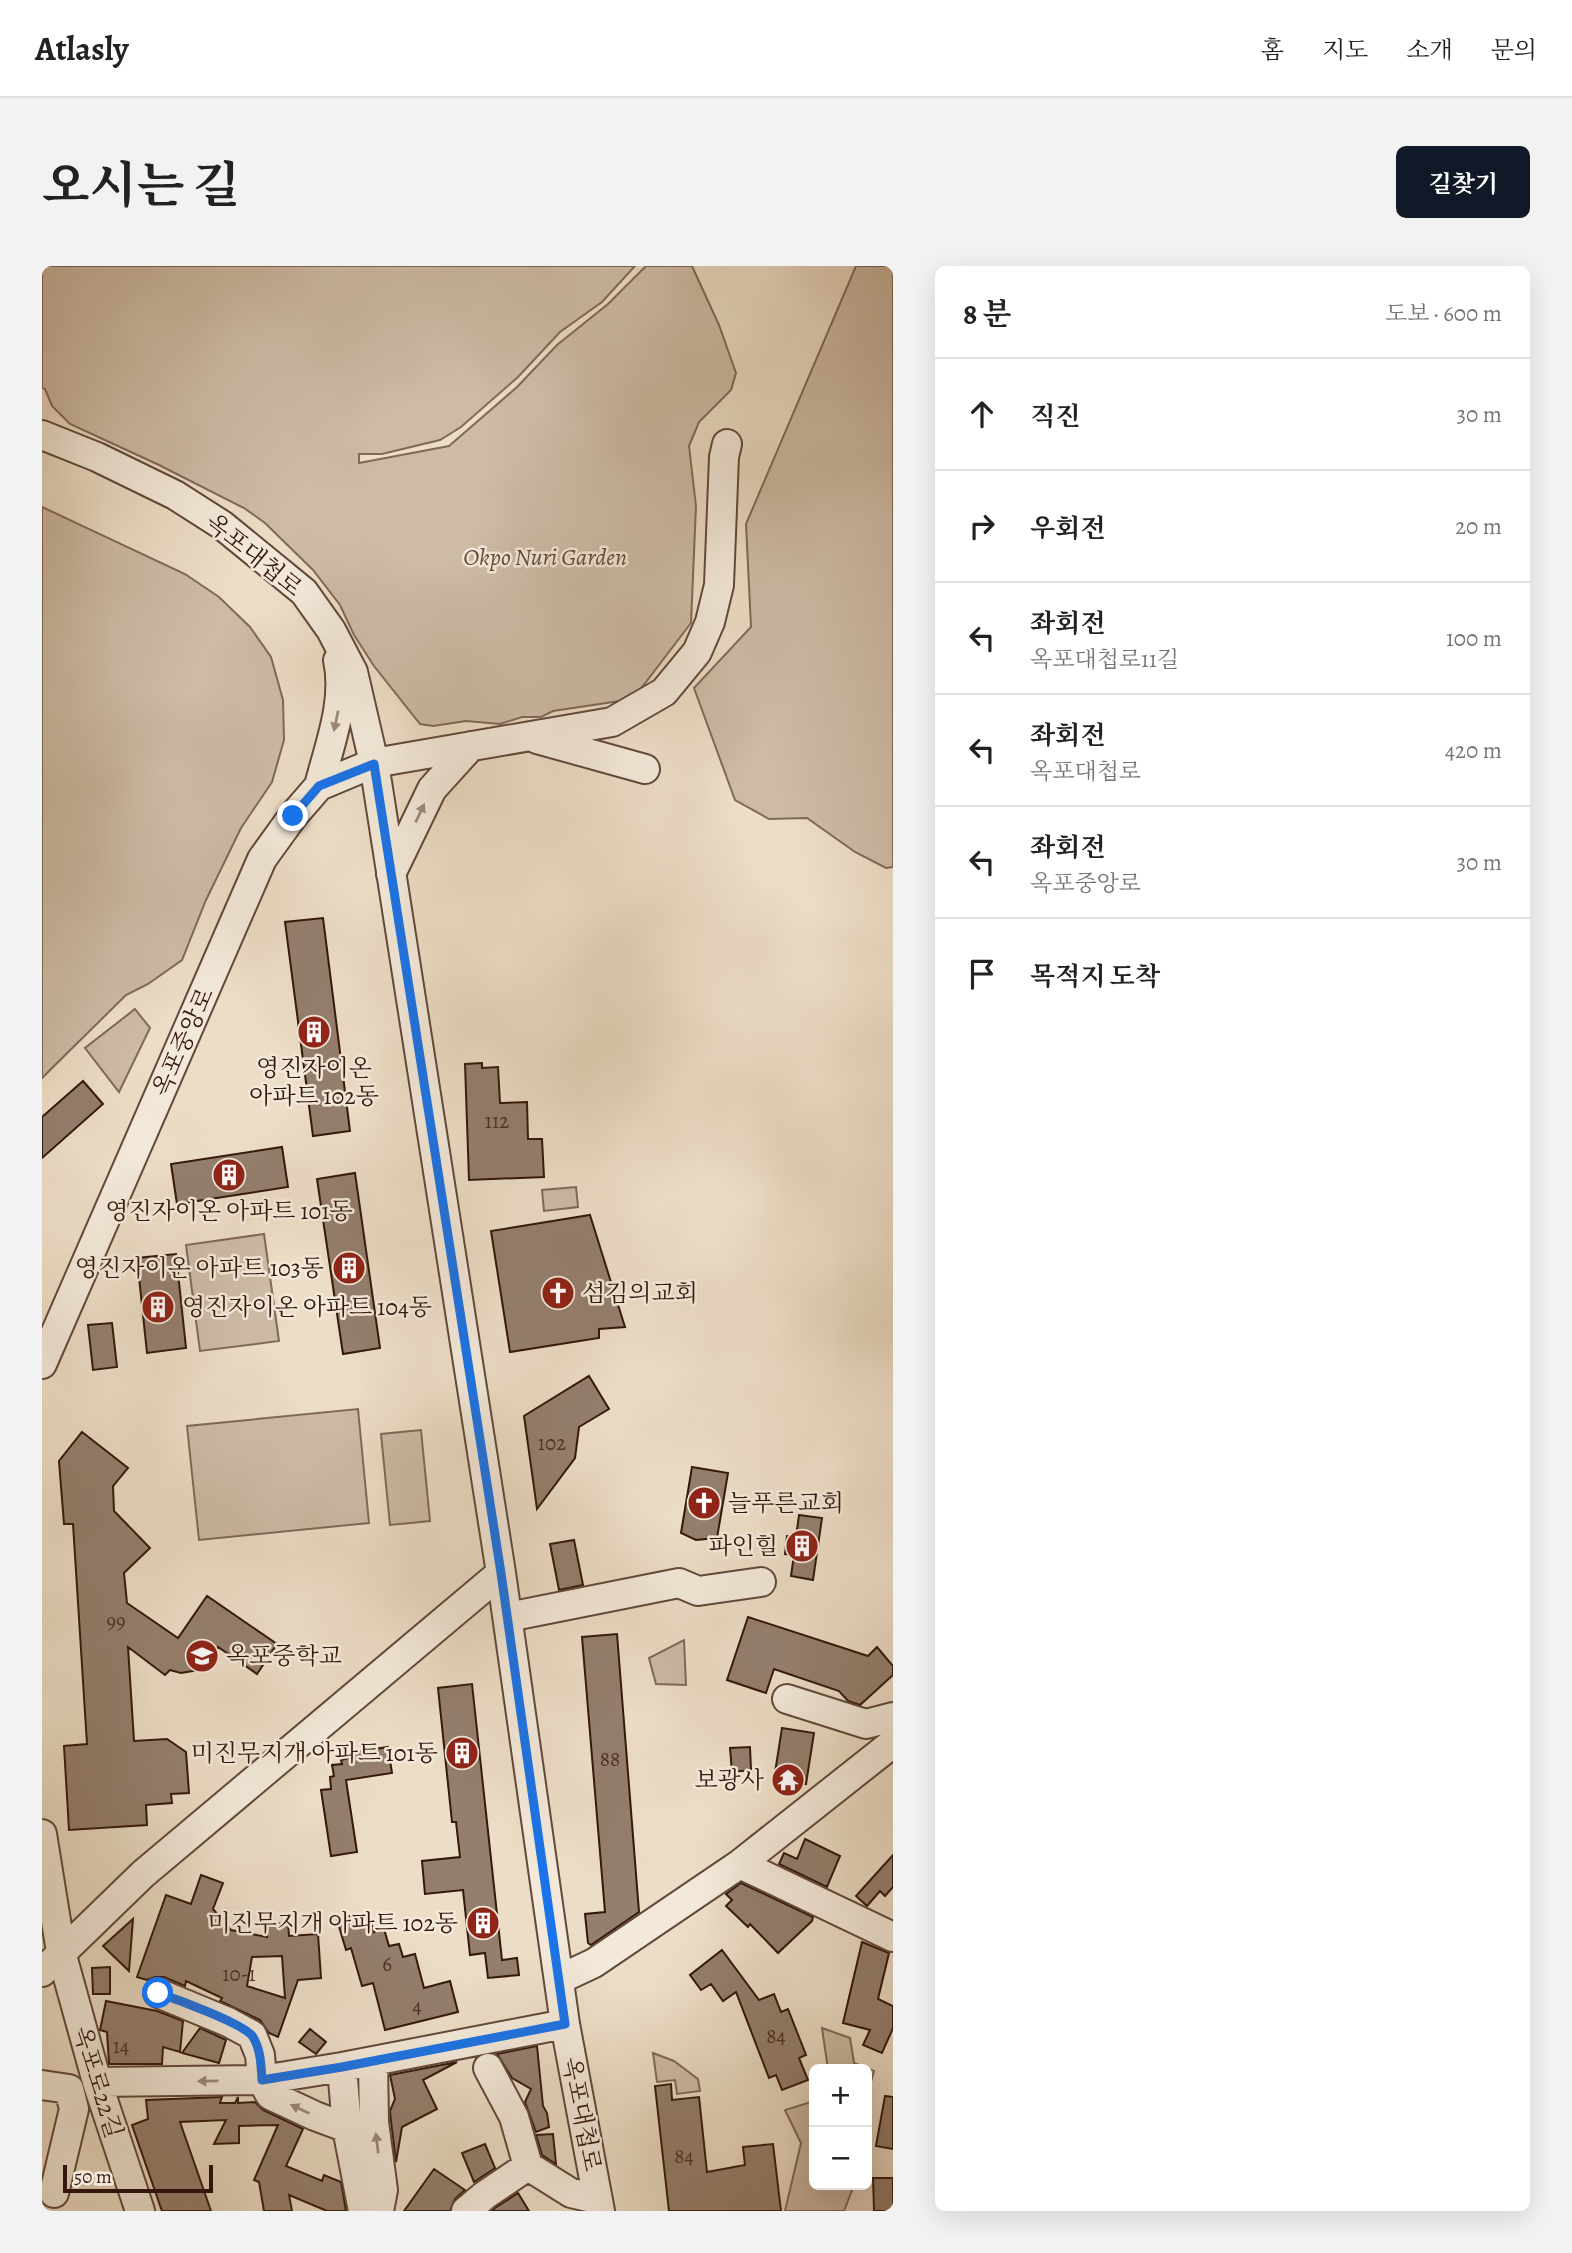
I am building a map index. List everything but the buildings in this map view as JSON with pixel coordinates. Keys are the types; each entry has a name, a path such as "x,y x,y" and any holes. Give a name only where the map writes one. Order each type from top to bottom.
{"street":[{"name":"옥포대첩로","path":"42,435 97,457 174,495 222,525 304,592 331,630 353,672 374,764 508,1617 565,2024 598,2205"},
{"name":"옥포중앙로","path":"42,1364 262,859 293,816 319,786 374,764 612,722 664,692 697,652 710,622 719,585 724,457 727,444"},
{"path":"319,786 337,719 341,675 331,630"},
{"path":"527,736 645,769"},
{"path":"391,874 432,789 471,746"},
{"path":"51,1962 143,1874 501,1573"},
{"path":"508,1617 679,1583 698,1591 761,1582"},
{"path":"787,1699 866,1724 893,1717"},
{"path":"560,1979 594,1963 740,1864 893,1743"},
{"path":"42,1834 51,1962"},
{"path":"740,1864 893,1937"},
{"name":"옥포로22길","path":"51,1962 97,2082 140,2211"},
{"path":"158,1993 252,2035 260,2054 262,2080 270,2095 347,2128"},
{"path":"97,2082 262,2080 373,2062 565,2024"},
{"path":"373,2062 374,2122 383,2190 379,2211"},
{"path":"342,2067 347,2128 363,2211"},
{"path":"488,2068 514,2116 528,2166 571,2193 598,2205"},
{"path":"42,2084 69,2090 74,2109 54,2193"},
{"path":"466,2211 485,2194 528,2166"}],"green space":[{"name":"Okpo Nuri Garden","path":"42,266 635,266 602,302 560,332 518,377 461,427 440,440 382,454 359,454 359,463 449,446 517,387 557,345 608,304 646,266 692,266 719,325 736,373 731,390 699,422 689,446 696,506 691,623 633,699 553,711 541,717 522,717 500,724 466,721 433,726 420,724 374,666 354,635 340,605 313,570 265,523 244,508 70,424 52,406 45,389 42,388"},
{"path":"856,266 893,266 893,867 886,868 855,852 807,818 769,819 735,800 694,688 751,627 746,524"},
{"path":"42,507 185,574 219,597 250,627 271,657 283,700 284,740 272,782 241,828 206,900 182,960 148,984 126,995 42,1078"},
{"path":"135,1009 150,1028 119,1092 85,1048"},
{"path":"576,1187 578,1207 544,1211 542,1190"},
{"path":"264,1234 279,1341 200,1351 186,1245"},
{"path":"358,1409 369,1523 199,1540 187,1426"},
{"path":"421,1430 430,1521 390,1525 381,1434"},
{"path":"684,1640 686,1685 656,1684 649,1658"},
{"path":"822,2028 850,2038 854,2063 856,2064 827,2064"},
{"path":"653,2053 674,2061 698,2079 700,2091 677,2094 675,2080 657,2082"},
{"path":"809,2103 809,2190 852,2190 844,2211 785,2211 801,2143 785,2110"}],"place":[{"name":"영진자이온 아파트 102동","path":"314,1032"},
{"name":"영진자이온 아파트 101동","path":"229,1175"},
{"name":"영진자이온 아파트 103동","path":"349,1268"},
{"name":"섬김의교회","path":"558,1293"},
{"name":"영진자이온 아파트 104동","path":"158,1307"},
{"name":"늘푸른교회","path":"704,1503"},
{"name":"파인힐","path":"802,1546"},
{"name":"옥포중학교","path":"202,1656"},
{"name":"미진무지개 아파트 101동","path":"462,1753"},
{"name":"보광사","path":"788,1780"},
{"name":"미진무지개 아파트 102동","path":"483,1923"}],"route":[{"path":"158,1993 184,2002 252,2035 260,2054 262,2080 565,2024 501,1573 374,764 319,786 293,816"}]}
